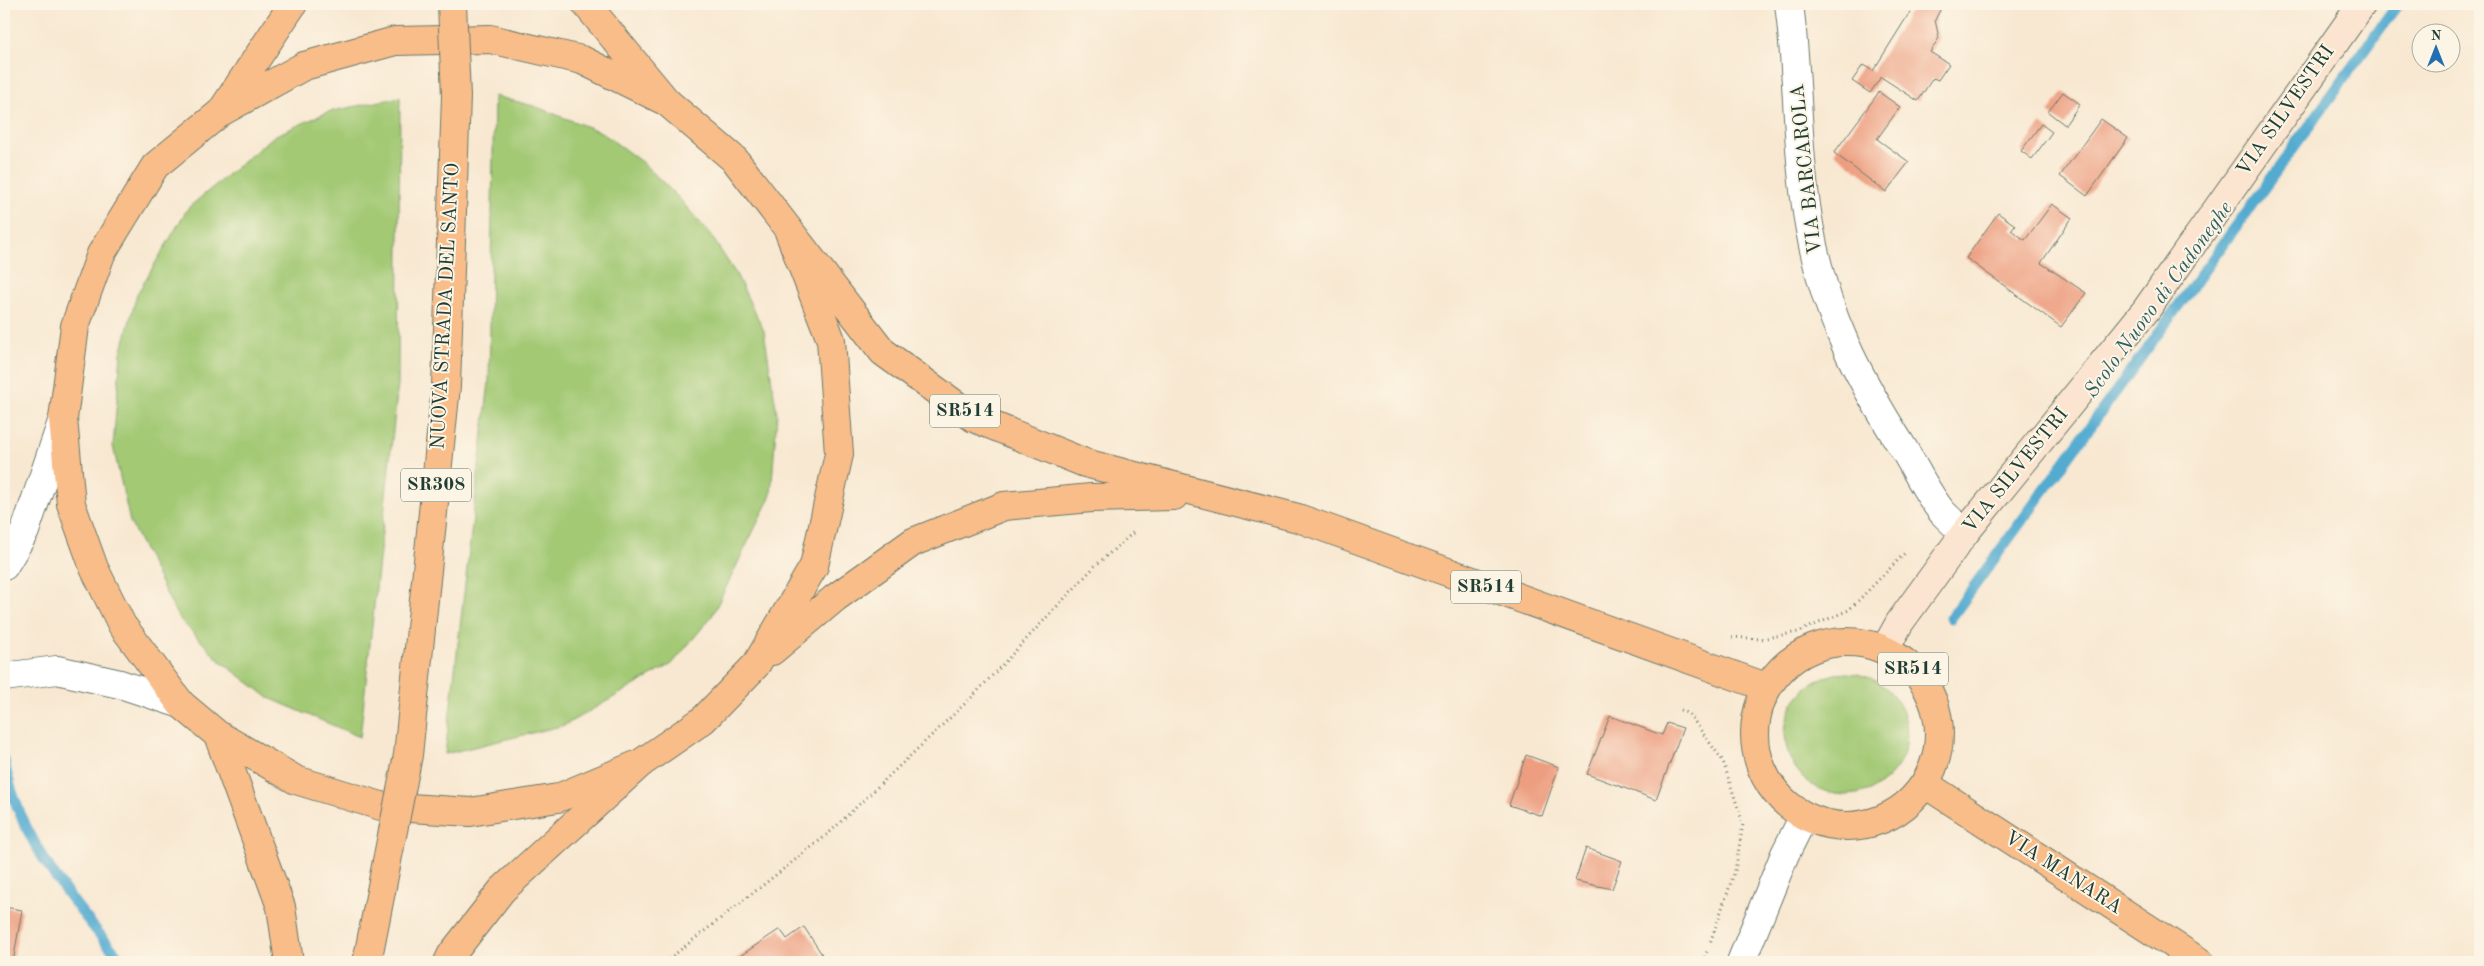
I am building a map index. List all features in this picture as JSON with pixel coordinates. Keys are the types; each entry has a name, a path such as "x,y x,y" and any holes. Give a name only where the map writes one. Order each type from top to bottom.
{"main road":[{"path":"221,112 293,4"},
{"name":"NUOVA STRADA DEL SANTO","path":"367,962 408,755 446,386 456,96 452,4"},
{"path":"448,962 452,954 502,890 641,763 703,720 756,666 814,566 839,454 831,340 789,232 735,160 667,102 586,4"},
{"path":"641,763 558,798 470,812 381,806 296,780 218,735 181,704 122,625 94,568 71,504 63,419 76,326 101,254 155,166 221,112 304,66 395,41 490,40 582,60 667,102"},
{"name":"SR514","path":"789,232 883,352 974,418 1085,463 1202,495 1298,518 1766,687"},
{"name":"SR514","path":"756,666 835,598 914,542 1004,506 1091,498 1202,495"},
{"name":"SR514","path":"1832,642 1859,642 1885,649 1912,667 1930,692 1939,723 1938,755 1925,784 1902,809 1871,823 1837,826 1804,816 1780,799 1763,774 1754,745 1756,715 1766,687 1783,666 1806,650 1832,642"},
{"path":"218,735 282,906 289,962"},
{"name":"VIA MANARA","path":"1925,784 2200,962"}],"street":[{"name":"VIA BARCAROLA","path":"1789,4 1795,50 1803,173 1809,229 1818,270 1840,336 1868,393 1942,512 1964,534"},
{"name":"VIA SILVESTRI","path":"1885,649 1900,622 1964,534 2146,310 2362,4"},
{"path":"4,566 25,531 63,419"},
{"path":"4,677 57,670 120,684 181,704"},
{"path":"1741,962 1804,816"}],"path":[{"path":"1725,637 1761,639 1798,632 1849,610 1900,559 1942,512"},
{"path":"665,962 828,834 973,696 1095,566"},
{"path":"1680,710 1689,714 1723,761 1743,824 1735,871 1703,962"}],"green space":[{"path":"494,96 534,106 601,132 643,163 677,196 710,234 736,274 764,331 777,414 771,495 712,616 672,664 565,725 445,754 489,382"},
{"path":"400,97 398,384 360,737 269,698 219,660 178,617 130,522 113,446 121,353 137,294 188,208 274,136 328,112"},
{"path":"1846,673 1869,678 1889,691 1902,711 1907,734 1902,757 1889,777 1869,790 1846,795 1823,790 1803,777 1790,757 1785,734 1790,711 1803,691 1823,678"}],"building":[{"path":"1915,4 1943,4 1935,20 1939,38 1930,52 1949,64 1938,80 1933,78 1918,101 1881,77 1870,93 1852,81 1863,65 1873,71"},
{"path":"1879,92 1900,107 1877,139 1909,162 1886,192 1834,153"},
{"path":"2063,92 2080,104 2065,125 2048,112"},
{"path":"2101,119 2128,138 2087,196 2060,176"},
{"path":"2041,124 2052,132 2032,159 2021,151"},
{"path":"2052,204 2072,218 2041,263 2086,293 2061,327 1966,258 1998,213 2015,225 2011,230 2025,240"},
{"path":"1610,716 1662,735 1667,723 1683,728 1656,800 1587,774"},
{"path":"1526,755 1559,767 1542,816 1509,805"},
{"path":"1586,848 1622,861 1612,889 1575,881"},
{"path":"4,907 22,910 13,962 4,962"},
{"path":"804,927 823,956 813,962 731,962 780,929 787,939"}],"waterway":[{"name":"Scolo Nuovo di Cadoneghe","path":"1951,618 2398,4"},
{"name":"Scolo Nuovo di Cadoneghe","path":"4,760 21,816 34,842 67,893 123,962"}]}
